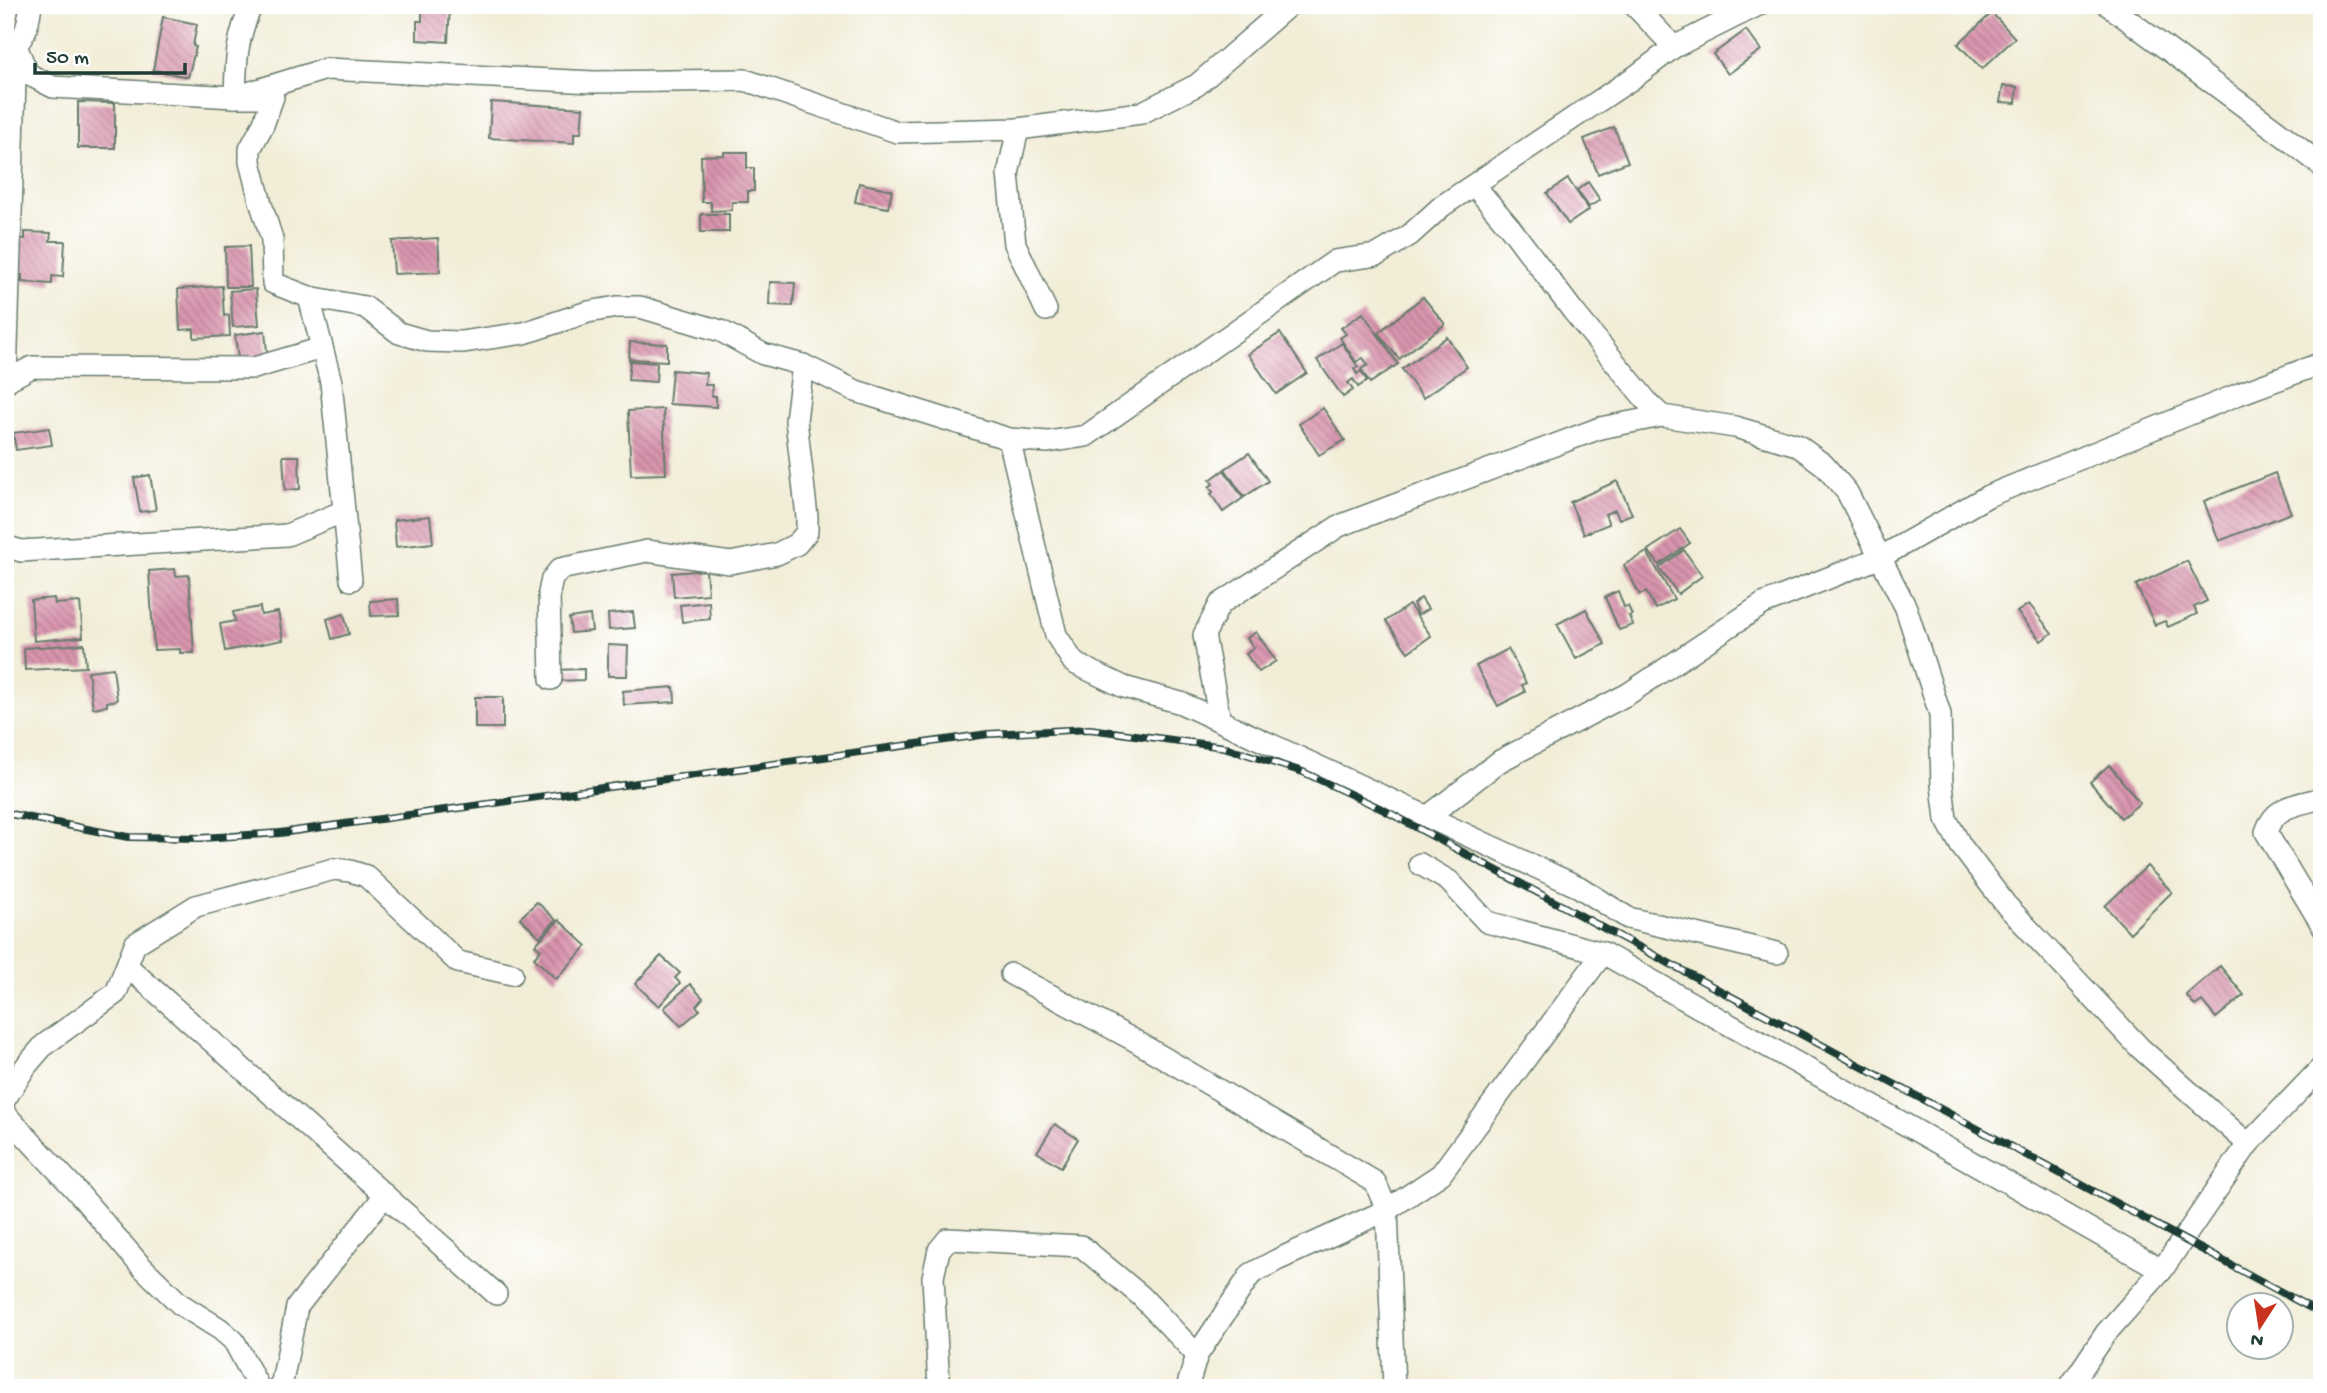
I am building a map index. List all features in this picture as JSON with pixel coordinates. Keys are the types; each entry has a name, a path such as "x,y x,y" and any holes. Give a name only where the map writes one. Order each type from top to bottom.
{"street":[{"path":"6,383 11,48 27,29 31,5"},
{"path":"235,97 236,51 242,27 252,5"},
{"path":"235,97 326,69 594,82 746,79 897,132 1018,129 1141,113 1197,85 1289,5"},
{"path":"1634,5 1674,47"},
{"path":"11,48 28,74 53,87 273,97 250,149 250,162 272,239 273,283 309,297 365,307 399,333 427,341 462,342 524,332 588,312 617,307 640,307 721,331 763,354 803,365 856,391 1009,439 1048,442 1086,436 1335,261 1377,255 1410,235 1442,206 1636,76 1674,47 1758,5"},
{"path":"2108,5 2322,166"},
{"path":"1018,129 1008,174 1015,244 1046,310"},
{"path":"1474,185 1573,311 1662,416"},
{"path":"309,297 331,382 351,580"},
{"path":"6,383 32,367 254,368 322,348"},
{"path":"1427,817 1500,761 1628,694 1763,604 1881,557 1987,496 2322,363"},
{"path":"551,679 549,593 552,579 560,569 647,551 730,563 777,554 797,544 807,532 796,420 803,365"},
{"path":"1220,721 1204,635 1220,604 1339,526 1600,428 1662,416 1735,427 1797,445 1824,465 1847,492 1906,608 1940,715 1942,785 1947,819 1961,846 2006,905 2140,1048 2248,1144"},
{"path":"1009,439 1056,635 1074,663 1124,687 1181,704 1220,721 1578,887 1628,918 1777,953"},
{"path":"5,546 21,551 287,535 344,511"},
{"path":"2322,798 2279,811 2270,820 2266,832 2322,925"},
{"path":"1420,864 1449,881 1487,922 1603,953 2162,1270"},
{"path":"5,1099 26,1066 44,1045 116,993 135,943 196,906 334,869 366,876 458,962 512,974"},
{"path":"1187,1388 1197,1355 1251,1274 1387,1210 1441,1174 1603,953"},
{"path":"127,966 496,1294"},
{"path":"1011,974 1132,1039 1375,1182 1387,1210 1394,1388"},
{"path":"2069,1388 2106,1334 2162,1270 2248,1144 2322,1067"},
{"path":"5,1114 74,1188 140,1265 180,1304 234,1340 259,1388"},
{"path":"278,1388 282,1382 297,1307 385,1195"},
{"path":"940,1388 933,1277 939,1251 948,1239 1081,1246 1141,1296 1197,1355"}],"building":[{"path":"422,5 450,6 448,42 417,40 417,21 422,21"},
{"path":"1992,13 2015,38 1982,69 1958,44"},
{"path":"163,17 197,24 193,46 196,47 188,77 153,70"},
{"path":"1746,30 1761,50 1728,74 1713,54"},
{"path":"2003,86 2017,87 2016,103 2000,102"},
{"path":"78,102 115,103 115,148 78,148"},
{"path":"491,102 583,108 581,133 574,133 574,143 489,138"},
{"path":"1614,127 1628,162 1598,174 1584,139"},
{"path":"724,152 747,152 747,168 754,168 754,191 748,191 748,202 732,202 732,210 711,211 711,202 702,202 701,156 724,155"},
{"path":"1568,179 1589,210 1568,224 1547,193"},
{"path":"1588,182 1600,200 1589,207 1577,190"},
{"path":"859,183 892,190 888,208 855,202"},
{"path":"701,214 729,214 729,232 701,232"},
{"path":"25,232 51,233 50,241 65,241 63,277 52,276 52,284 22,282 22,275 11,274 13,238 25,239"},
{"path":"438,238 440,272 394,274 392,241"},
{"path":"249,246 251,287 226,287 225,247"},
{"path":"770,282 795,283 793,306 769,305"},
{"path":"222,286 224,316 229,315 230,336 194,338 194,329 180,330 178,289"},
{"path":"256,289 259,325 233,327 230,291"},
{"path":"1423,297 1445,324 1399,359 1378,333"},
{"path":"1363,313 1398,364 1370,383 1361,369 1368,365 1363,358 1356,362 1340,338 1346,334 1341,328"},
{"path":"265,331 268,363 239,366 235,335"},
{"path":"1280,333 1307,373 1276,394 1248,354"},
{"path":"1447,337 1467,367 1423,398 1402,369"},
{"path":"630,342 667,344 667,361 629,359"},
{"path":"1342,343 1358,367 1354,369 1357,374 1361,371 1367,381 1358,387 1353,379 1348,383 1353,390 1343,397 1317,360"},
{"path":"630,361 657,363 656,382 628,380"},
{"path":"672,370 706,373 705,385 712,385 711,396 716,396 716,407 669,404"},
{"path":"1323,408 1345,440 1319,455 1299,424"},
{"path":"663,409 666,474 631,475 628,411"},
{"path":"49,428 52,445 16,450 13,433"},
{"path":"1249,453 1268,481 1244,497 1225,469"},
{"path":"283,456 299,456 300,489 285,490"},
{"path":"1224,470 1243,498 1223,512 1209,487 1213,484 1210,480"},
{"path":"2275,473 2291,513 2219,541 2204,501"},
{"path":"150,475 156,510 140,512 134,478"},
{"path":"1617,481 1632,514 1619,519 1615,510 1605,514 1609,524 1584,534 1570,502"},
{"path":"430,516 433,543 396,547 394,520"},
{"path":"1680,529 1690,543 1659,565 1648,550"},
{"path":"1684,550 1702,576 1678,594 1659,568"},
{"path":"1647,552 1674,599 1656,609 1646,592 1640,595 1624,565"},
{"path":"2187,561 2207,601 2194,607 2197,614 2168,627 2165,621 2155,625 2136,585"},
{"path":"175,569 176,576 189,575 194,653 180,653 180,649 154,650 149,571"},
{"path":"706,570 708,594 674,597 672,573"},
{"path":"1618,591 1624,607 1628,606 1632,615 1629,616 1633,625 1619,630 1605,597"},
{"path":"54,598 55,604 80,602 83,637 34,641 31,600"},
{"path":"1421,598 1428,609 1418,615 1413,604"},
{"path":"398,599 399,615 371,616 370,601"},
{"path":"709,602 710,619 682,622 680,605"},
{"path":"2029,604 2052,633 2041,641 2017,612"},
{"path":"1409,605 1431,636 1408,652 1386,621"},
{"path":"260,607 261,615 278,612 283,640 225,651 220,624 235,621 233,612"},
{"path":"1586,609 1605,644 1576,659 1557,624"},
{"path":"633,612 635,628 609,630 608,614"},
{"path":"344,614 349,634 332,639 327,619"},
{"path":"590,615 592,631 571,633 569,618"},
{"path":"1256,632 1276,661 1259,672 1246,654 1254,648 1247,638"},
{"path":"84,644 86,667 25,670 24,648"},
{"path":"608,645 628,646 627,676 608,676"},
{"path":"1508,649 1526,683 1522,685 1525,692 1498,706 1476,666"},
{"path":"113,668 117,700 107,702 107,706 93,708 88,671"},
{"path":"584,669 584,680 556,681 555,670"},
{"path":"674,687 675,702 624,705 623,691"},
{"path":"475,697 503,697 503,728 475,728"},
{"path":"2109,765 2140,803 2121,818 2090,782"},
{"path":"2147,866 2172,892 2130,933 2105,906"},
{"path":"537,902 556,920 540,937 520,918"},
{"path":"559,920 587,946 556,979 534,958 541,950 535,945"},
{"path":"661,956 680,973 675,978 680,983 659,1006 635,984"},
{"path":"2220,966 2244,995 2216,1018 2202,1001 2195,1006 2186,995"},
{"path":"690,984 703,998 696,1006 700,1010 681,1026 664,1008"},
{"path":"1055,1124 1078,1139 1061,1167 1037,1152"}],"railway":[{"path":"5,813 128,837 202,838 280,833 988,734 1090,729 1224,747 1303,772 1384,810 2322,1314"}]}
